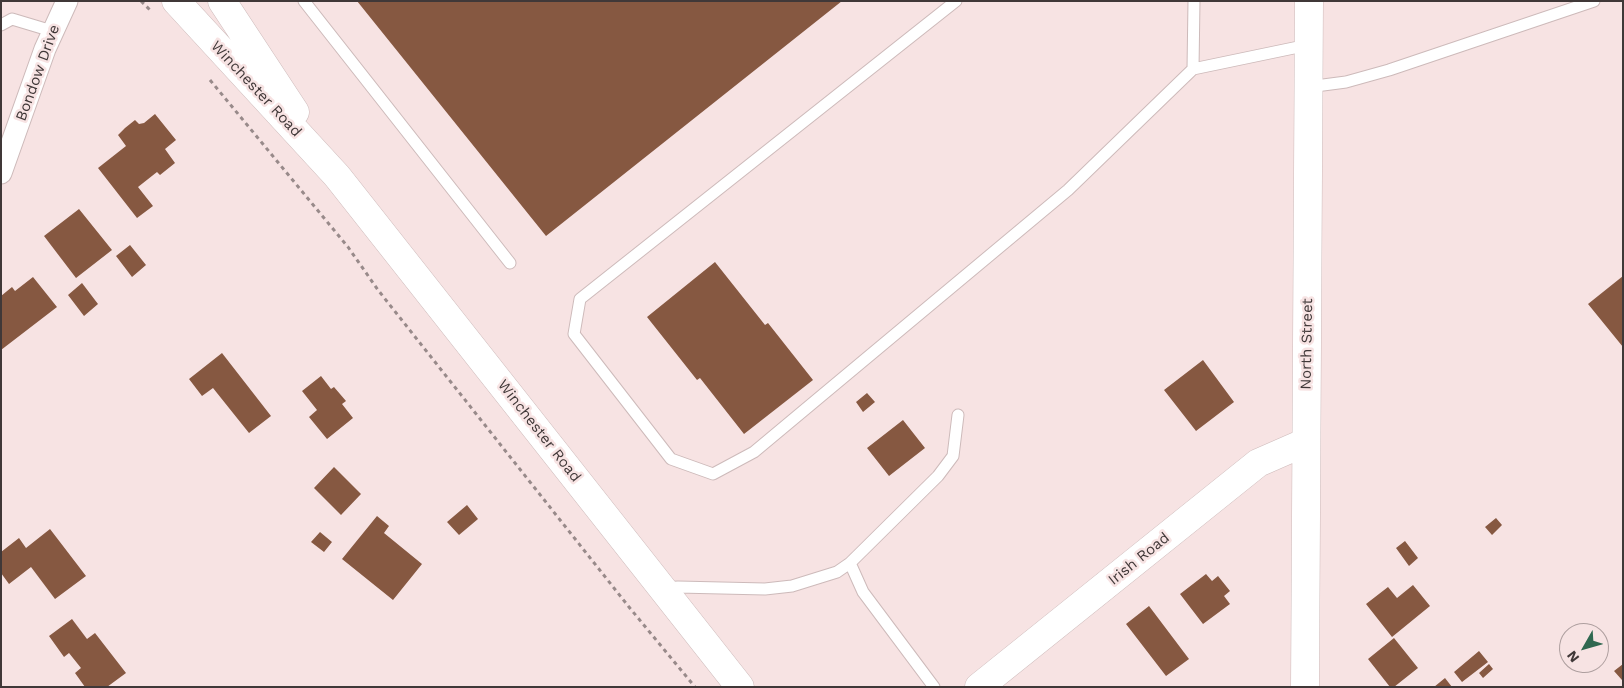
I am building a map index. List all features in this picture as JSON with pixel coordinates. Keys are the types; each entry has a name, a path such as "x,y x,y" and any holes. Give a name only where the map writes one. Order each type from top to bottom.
{"street":[{"name":"Bondow Drive","path":"1,174 52,31 67,1"},
{"name":"Winchester Road","path":"222,1 337,176 740,687"},
{"name":"North Street","path":"1305,687 1309,1"},
{"name":"Winchester Road","path":"167,9 337,176"},
{"name":"Irish Road","path":"979,687 1258,463 1306,442"}],"lane":[{"path":"304,1 510,263"},
{"path":"956,1 580,299 574,334 671,459 713,474 754,452 1068,190 1193,69 1308,45"},
{"path":"1193,69 1194,1"},
{"path":"1308,87 1346,82 1389,70 1594,1"},
{"path":"1,25 12,19 52,31"},
{"path":"663,589 678,587 765,588 792,586 837,572 850,563 938,476 953,456 958,415"},
{"path":"850,563 863,592 934,687"}],"path":[{"path":"141,1 167,9"},
{"path":"206,75 348,248 378,290 628,607 695,687"}],"building":[{"path":"357,1 842,1 546,236"},
{"path":"155,114 176,140 165,149 175,163 160,175 157,172 138,187 153,206 137,218 98,168 126,146 118,135 125,128 135,120 139,124 144,123"},
{"path":"79,209 112,250 76,278 44,236"},
{"path":"130,245 146,265 132,277 116,256"},
{"path":"715,262 765,325 768,323 813,380 744,434 700,378 697,380 647,317"},
{"path":"1623,276 1623,347 1588,304"},
{"path":"33,277 57,307 1,350 1,296 12,287 15,291"},
{"path":"82,283 98,304 84,316 68,295"},
{"path":"222,353 271,416 249,433 213,388 202,396 189,379"},
{"path":"1203,360 1234,402 1196,431 1164,390"},
{"path":"321,376 331,389 334,387 346,401 342,404 353,418 327,439 309,417 317,410 302,391"},
{"path":"867,393 875,402 863,412 856,402"},
{"path":"903,420 925,448 889,476 867,448"},
{"path":"334,467 361,494 341,515 314,488"},
{"path":"467,505 478,519 459,535 447,522"},
{"path":"377,516 389,526 384,533 422,564 393,600 342,559"},
{"path":"1496,518 1502,525 1492,535 1485,527"},
{"path":"50,529 86,576 55,599 31,567 9,584 1,573 1,552 19,538 26,548"},
{"path":"320,532 332,542 324,552 311,542"},
{"path":"1405,541 1418,558 1409,566 1396,548"},
{"path":"1206,574 1212,581 1218,576 1230,591 1224,596 1230,604 1203,624 1180,594"},
{"path":"1413,585 1430,606 1392,637 1366,604 1388,587 1397,598"},
{"path":"1149,606 1189,659 1166,676 1126,624"},
{"path":"72,619 87,639 95,633 126,673 107,687 85,687 75,673 81,668 69,653 64,657 49,636"},
{"path":"1394,638 1418,668 1394,687 1390,687 1368,659"},
{"path":"1479,651 1488,662 1462,682 1454,672"},
{"path":"1489,664 1493,669 1483,678 1479,673"},
{"path":"1623,664 1623,679 1622,680 1614,671"},
{"path":"1445,678 1452,687 1434,687"}]}
